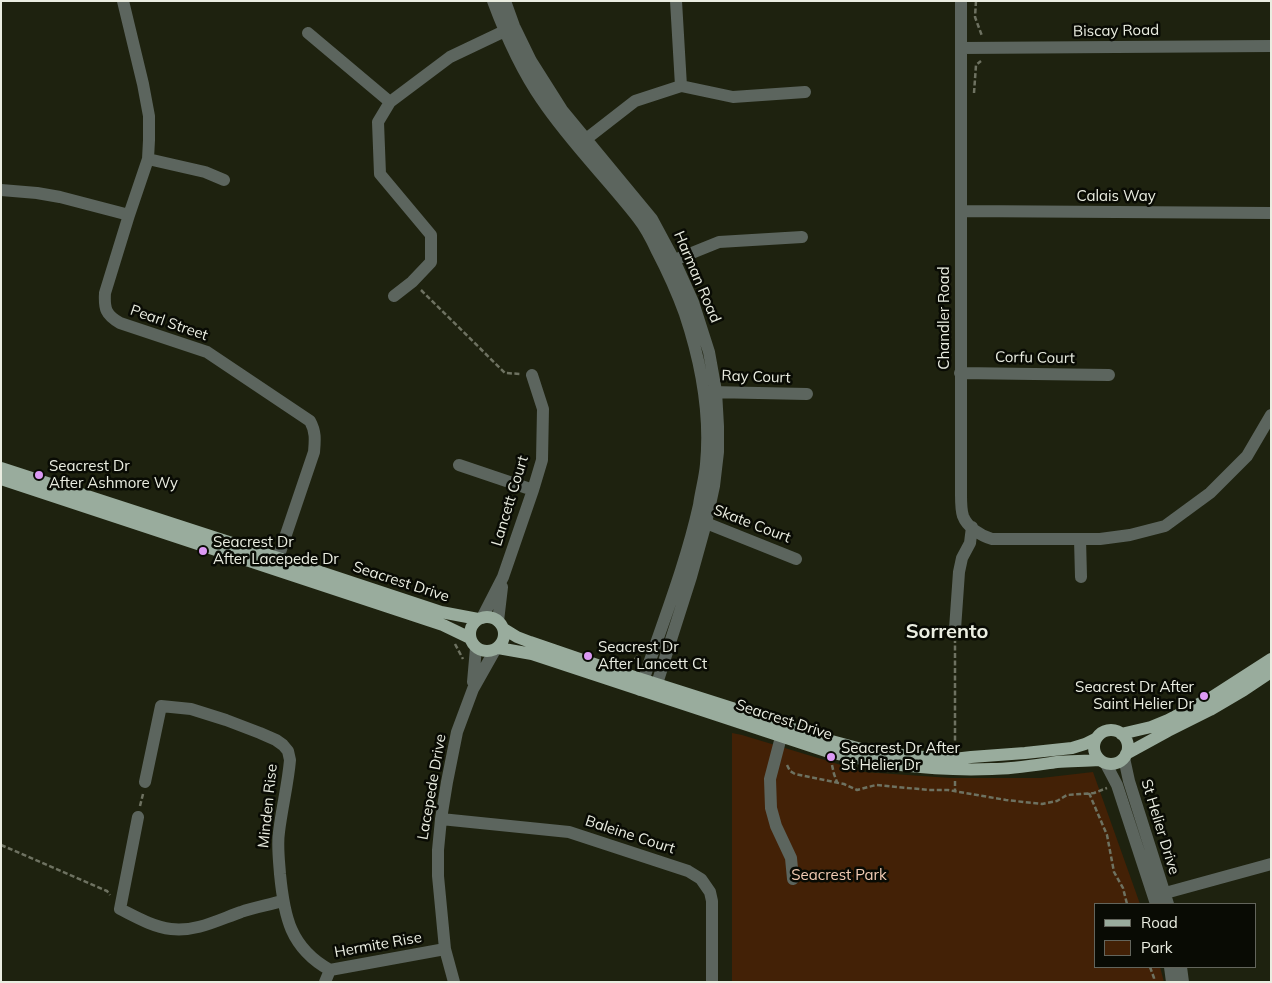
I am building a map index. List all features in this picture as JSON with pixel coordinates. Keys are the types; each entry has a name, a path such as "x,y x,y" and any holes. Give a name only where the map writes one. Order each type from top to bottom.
{"main road":[{"name":"Seacrest Drive","path":"1,468 276,563 443,625 485,652 496,649 532,654 833,742 889,754 954,759 1064,749 1096,739"},
{"name":"Seacrest Drive","path":"1,480 441,612 461,617 493,618 517,637 642,685"},
{"path":"473,643 471,627 480,618"},
{"path":"496,649 504,639 501,625"},
{"path":"1121,734 1151,727 1168,720 1212,697 1271,659"},
{"path":"1125,756 1128,747 1124,736 1116,730 1104,731 1099,734 1093,748 1096,757 1103,762 1116,764 1125,756 1168,731 1210,710 1271,672"},
{"name":"Seacrest Drive","path":"656,689 829,752 889,764 955,770 994,769 1055,763 1103,762"}],"street":[{"name":"Pearl Street","path":"122,1 143,84 149,116 149,140 148,159 105,293 107,312 120,323 207,352 310,421 316,438 314,452 276,563"},
{"name":"Harman Road","path":"493,1 509,28 529,79 542,100 652,218 669,262 693,302 709,352 710,392 718,452 714,486 683,565 642,685"},
{"name":"Harman Road","path":"505,1 509,28"},
{"path":"676,1 680,86"},
{"name":"Chandler Road","path":"961,1 961,495 963,516 972,527"},
{"path":"394,296 412,282 431,262 431,235 380,174 378,122 390,102 450,57 509,28"},
{"path":"308,33 390,102"},
{"name":"Biscay Road","path":"961,48 1271,46"},
{"path":"582,142 635,101 680,86 733,96 805,92"},
{"path":"148,159 206,172 224,180"},
{"path":"1,190 60,197 129,215"},
{"name":"Calais Way","path":"961,211 1271,213"},
{"path":"669,262 719,242 802,237"},
{"name":"Corfu Court","path":"960,373 1109,375"},
{"name":"Lancett Court","path":"480,618 503,577 542,460 543,409 532,375"},
{"name":"Ray Court","path":"710,392 807,394"},
{"path":"955,629 959,572 962,558 970,542 972,527 984,536 992,539 1100,539 1130,535 1165,526 1210,492 1247,456 1271,415"},
{"path":"460,465 533,490"},
{"name":"Harman Road","path":"656,689 691,577 701,522"},
{"name":"Skate Court","path":"701,522 796,559"},
{"path":"1080,539 1081,577"},
{"name":"Lancett Court","path":"501,625 503,577"},
{"name":"Lacepede Drive","path":"473,643 473,689"},
{"name":"Lacepede Drive","path":"454,982 445,949 438,876 441,819 457,732 473,689 496,649"},
{"name":"Minden Rise","path":"145,782 161,706 191,709 226,720 276,740 283,745 288,751 290,760 278,833 282,901 300,946 327,976"},
{"path":"781,736 770,779 771,808 776,826 792,858 792,879"},
{"name":"St Helier Drive","path":"1125,756 1129,781 1160,899"},
{"name":"St Helier Drive","path":"1103,762 1117,785 1160,899"},
{"path":"138,817 120,909 159,926 171,929 185,929 199,927 282,901"},
{"name":"Baleine Court","path":"441,819 569,832 696,875 706,885 712,901 712,982"},
{"path":"1160,899 1271,864"},
{"name":"Hermite Rise","path":"327,976 445,949"},
{"path":"1170,968 1172,982"},
{"path":"1182,968 1184,982"}],"path":[{"path":"412,282 505,373 532,375"},
{"path":"954,759 955,629"},
{"path":"631,663 638,656"},
{"path":"788,758 787,765 790,771 795,774 844,784 857,790 876,785 948,790 1042,804 1058,801 1067,795 1094,793 1117,785"},
{"path":"138,817 145,782"},
{"path":"1089,793 1107,836 1114,872 1123,888 1127,903"},
{"path":"1,844 108,892 120,909"},
{"path":"1150,968 1154,982"}],"green space":[{"name":"Seacrest Park","path":"732,733 864,772 951,778 1041,778 1093,772 1140,903 1094,903 1094,968 1160,968 1164,982 732,982"}],"place":[{"name":"Seacrest Dr After Ashmore Wy","path":"39,475"},
{"name":"Seacrest Dr After Lacepede Dr","path":"203,551"},
{"name":"Seacrest Dr After Lancett Ct","path":"588,656"},
{"name":"Seacrest Dr After Saint Helier Dr","path":"1204,696"},
{"name":"Seacrest Dr After St Helier Dr","path":"831,757"}],"district":[{"name":"Sorrento","path":"947,632"}]}
